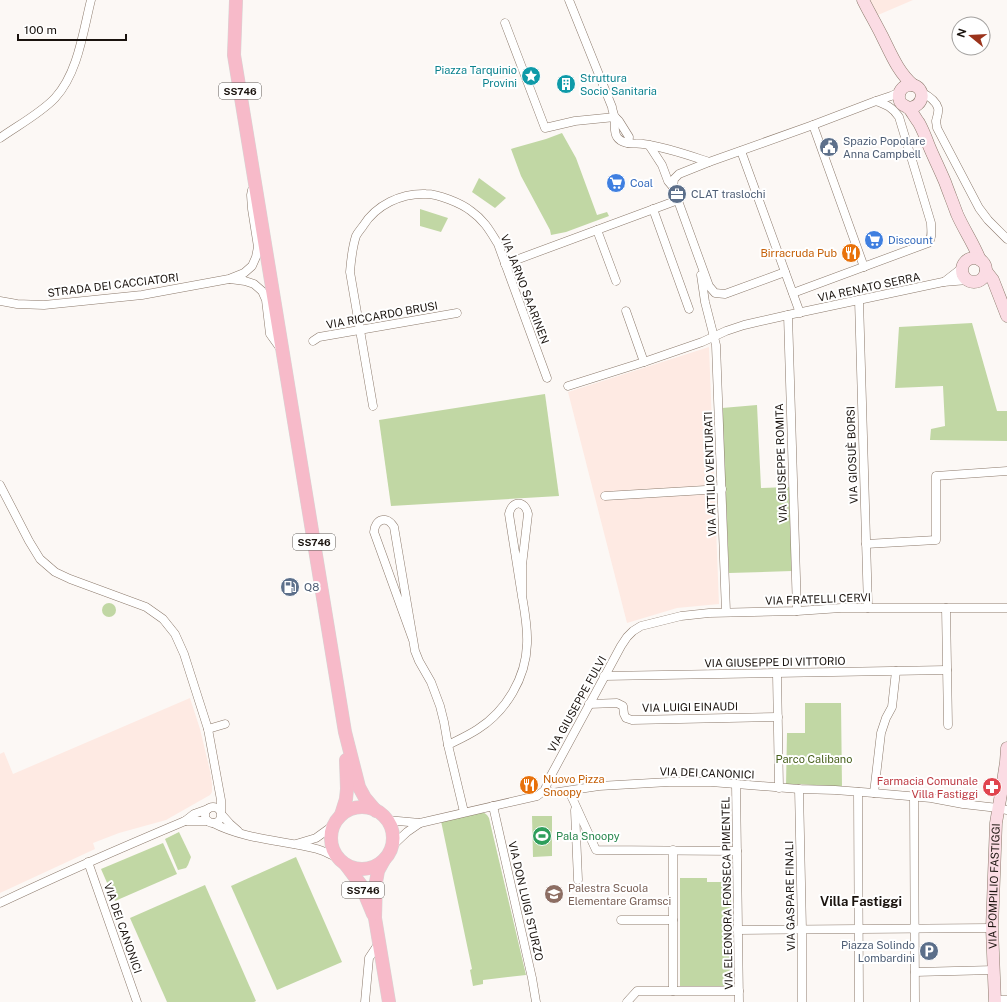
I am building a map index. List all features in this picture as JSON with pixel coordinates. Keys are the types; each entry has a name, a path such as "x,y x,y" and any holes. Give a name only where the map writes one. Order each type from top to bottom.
{"main road":[{"name":"SS746","path":"236,0 234,55 255,182"},
{"path":"255,182 283,351"},
{"name":"SS746","path":"283,351 345,732 359,787 365,798 376,811 387,820"},
{"name":"SS746","path":"345,732 348,789 338,820 331,833 331,842 333,850 361,885 375,918"},
{"path":"338,820 349,810 367,808 376,811"},
{"path":"387,820 393,837 392,846"},
{"name":"SS746","path":"389,1002 375,918 376,882 378,872 392,846"},
{"name":"SS746","path":"341,861 356,869 366,869 376,866 384,860"}],"street":[{"path":"0,138 39,111 65,86 78,54 92,0"},
{"path":"569,0 614,117 616,136 620,140 628,143 649,144 709,162"},
{"path":"863,0 899,70 907,80 916,99 919,124 958,215 971,243 976,249 974,265 963,275 972,281 997,290"},
{"path":"505,23 546,128 575,121 614,117"},
{"path":"899,70 900,102 903,106 916,99 936,103 938,107 936,121 937,128 976,201 988,220 1007,239"},
{"path":"673,187 674,179 679,174 891,96 907,85 916,99"},
{"name":"VIA RENATO SERRA","path":"793,293 928,243 931,240 931,223 900,117 887,105 876,101"},
{"name":"VIA RENATO SERRA","path":"813,125 864,267"},
{"path":"649,144 662,164 668,181 673,187 709,286 715,293 725,294 785,272"},
{"path":"741,151 800,312"},
{"name":"STRADA DEI CACCIATORI","path":"0,301 18,304 44,305 142,295 229,279 244,273 252,266 258,247 251,195 255,182"},
{"name":"VIA JARNO SAARINEN","path":"373,406 350,272 351,254 357,235 368,217 385,204 404,196 426,194 450,199 471,211 486,225 498,244 547,378"},
{"path":"505,264 678,200"},
{"path":"652,209 689,309"},
{"path":"597,230 616,282"},
{"path":"698,257 704,302 714,336"},
{"path":"972,281 983,278 974,265"},
{"path":"974,265 993,280 1007,316"},
{"name":"VIA RENATO SERRA","path":"943,282 974,265"},
{"name":"STRADA DEI CACCIATORI","path":"229,279 254,284 262,291 266,300 270,334 283,351"},
{"name":"VIA RENATO SERRA","path":"568,386 702,342 744,325 943,282 972,281"},
{"name":"VIA GIOSUÈ BORSI","path":"859,300 868,608"},
{"path":"626,311 644,362"},
{"name":"VIA RICCARDO BRUSI","path":"313,341 319,337 457,313"},
{"name":"VIA GIUSEPPE ROMITA","path":"788,315 797,611"},
{"name":"VIA ATTILIO VENTURATI","path":"714,336 716,345 726,612"},
{"path":"866,544 936,540 936,476 1007,471"},
{"path":"0,485 32,547 40,559 56,572 70,579 146,607 163,619 175,634 184,654 208,730 221,800 221,818 219,821 185,821"},
{"path":"605,496 722,489"},
{"path":"448,745 478,729 492,718 504,705 521,674 527,644 526,620 522,597 509,514 510,508 514,504 519,503 527,508 528,514 522,565 522,597"},
{"path":"413,640 374,532 377,522 382,520 387,520 394,527 415,651 431,682 438,700 464,812"},
{"name":"VIA FRATELLI CERVI","path":"633,631 641,626 680,616 709,613 797,611 841,608 1007,608"},
{"path":"946,608 948,725"},
{"name":"VIA GIUSEPPE FULVI","path":"545,790 548,781 604,676 627,637 633,631"},
{"name":"VIA GIUSEPPE DI VITTORIO","path":"604,676 947,670"},
{"path":"874,793 881,733 886,718 892,707 896,671"},
{"path":"777,674 779,788"},
{"name":"VIA LUIGI EINAUDI","path":"589,704 620,704 623,706 626,718 632,720 778,717"},
{"path":"208,730 224,724"},
{"name":"VIA POMPILIO FASTIGGI","path":"999,1000 994,970 992,928 996,823 1003,809 1007,748"},
{"name":"VIA DEI CANONICI","path":"387,820 420,823 537,796 545,790 552,793 599,786 683,782 874,793 931,798 1003,809"},
{"name":"VIA ELEONORA FONSECA PIMENTEL","path":"736,784 739,1002"},
{"path":"218,788 215,799 205,815 210,822 226,830 260,839 318,849 341,861"},
{"name":"VIA GASPARE FINALI","path":"799,789 802,1002"},
{"path":"569,791 596,850 737,851"},
{"path":"858,792 859,1002"},
{"path":"914,797 915,1002"},
{"path":"575,805 578,880"},
{"name":"VIA DON LUIGI STURZO","path":"493,806 532,978 536,1002"},
{"path":"0,903 88,862 185,821 194,814 209,808 217,808 230,824 242,834"},
{"path":"292,844 316,838 338,820"},
{"name":"VIA DEI CANONICI","path":"392,846 420,823"},
{"path":"673,850 674,991"},
{"name":"VIA DEI CANONICI","path":"88,862 137,1002"},
{"path":"621,920 673,920"},
{"path":"737,930 992,928"},
{"path":"365,1002 369,958 379,943"},
{"path":"915,972 994,970"},
{"path":"627,1002 637,991 739,991"}],"shaded area":[{"path":"870,0 913,0 878,15"},
{"path":"709,347 719,604 677,608 627,623 568,392"},
{"path":"190,698 200,729 210,771 212,792 210,795 166,820 119,833 93,843 95,849 0,893 0,754 4,752 13,774"}],"green space":[{"path":"562,133 576,158 597,215 607,212 609,216 566,232 551,235 550,230 521,176 511,149"},
{"path":"479,178 506,198 495,208 472,192"},
{"path":"420,209 448,218 441,232 420,226"},
{"path":"972,323 997,411 1007,411 1007,441 930,440 931,429 945,426 943,386 895,388 899,327"},
{"path":"545,394 559,496 391,506 379,420"},
{"path":"757,405 761,488 789,487 792,571 729,573 722,408"},
{"path":"106,603 112,603 116,607 116,613 112,617 106,617 102,613 102,607"},
{"name":"Parco Calibano","path":"805,703 841,703 842,787 799,784 786,786 787,733 805,733"},
{"path":"483,812 489,818 526,975 483,980 483,984 473,986 470,970 472,969 441,821"},
{"name":"Pala Snoopy","path":"532,816 552,816 552,856 533,857"},
{"path":"179,832 191,857 186,868 178,870 165,839"},
{"path":"163,843 177,874 115,901 101,869"},
{"path":"296,857 342,962 277,990 231,886"},
{"path":"680,878 707,878 707,882 731,882 730,986 680,986"},
{"path":"205,885 256,1001 254,1002 167,1002 130,918"}],"place":[{"name":"Piazza Tarquinio Provini","path":"531,76"},
{"name":"Struttura Socio Sanitaria","path":"566,84"},
{"name":"Spazio Popolare Anna Campbell","path":"829,147"},
{"name":"Coal","path":"616,183"},
{"name":"CLAT traslochi","path":"677,194"},
{"name":"Discount","path":"874,240"},
{"name":"Birracruda Pub","path":"851,253"},
{"name":"Q8","path":"290,587"},
{"name":"Nuovo Pizza Snoopy","path":"529,785"},
{"name":"Farmacia Comunale Villa Fastiggi","path":"992,787"},
{"name":"Pala Snoopy","path":"542,836"},
{"name":"Palestra Scuola Elementare Gramsci","path":"554,894"},
{"name":"Piazza Solindo Lombardini","path":"929,951"}],"district":[{"name":"Villa Fastiggi","path":"861,901"}]}
